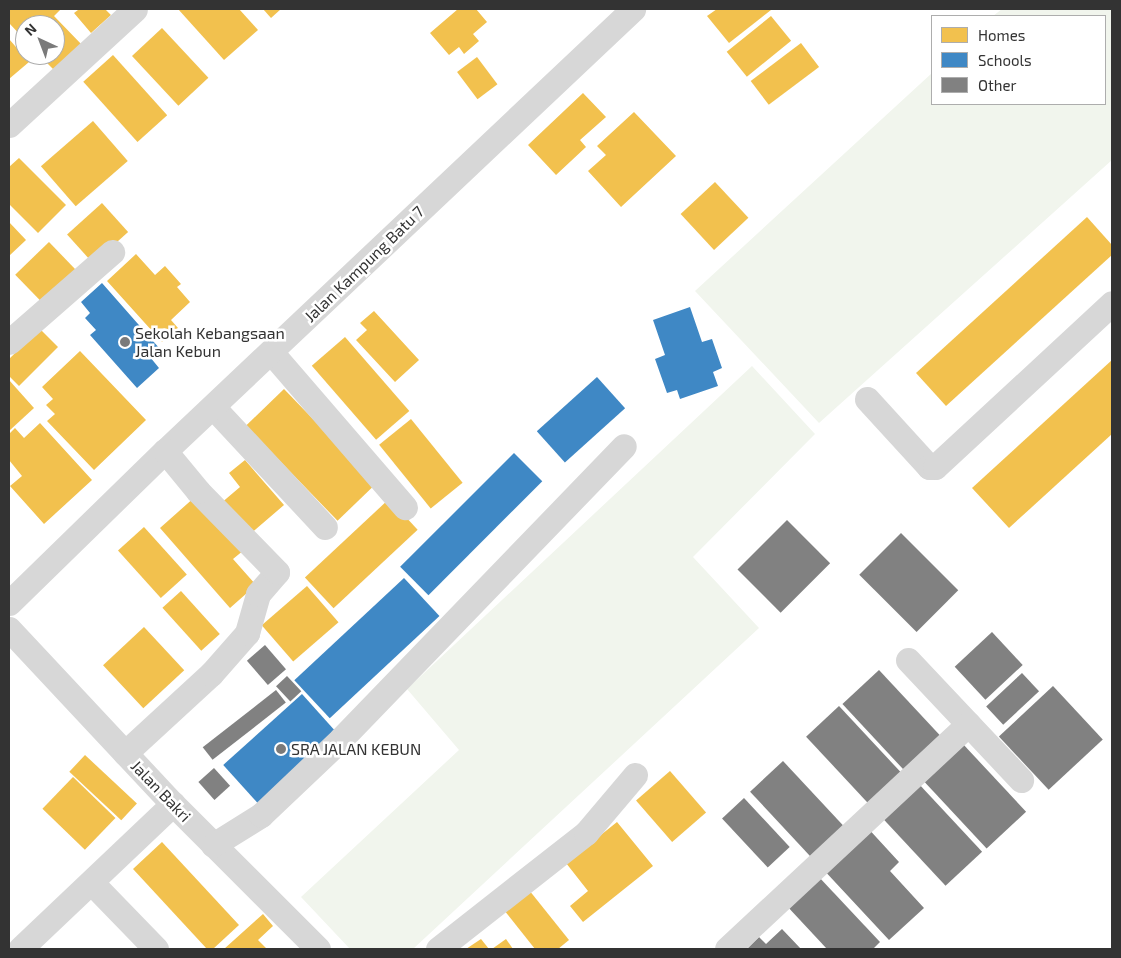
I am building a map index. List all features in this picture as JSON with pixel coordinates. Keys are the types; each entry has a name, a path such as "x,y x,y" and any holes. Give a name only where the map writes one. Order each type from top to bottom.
{"street":[{"path":"9,125 135,9"},
{"name":"Jalan Kampung Batu 7","path":"9,603 165,451 633,9"},
{"path":"9,342 112,252"},
{"path":"867,399 930,466 935,467 1112,303"},
{"path":"271,352 405,506"},
{"path":"213,407 325,527"},
{"path":"213,845 261,815 341,739 624,446"},
{"path":"125,753 211,674 247,633 258,594 277,572 198,491 165,451"},
{"name":"Jalan Bakri","path":"9,629 173,804 318,949"},
{"path":"908,660 1021,780"},
{"path":"727,949 968,724"},
{"path":"438,949 586,833 635,775"},
{"path":"20,949 92,883 173,804"},
{"path":"92,883 156,949"}],"shaded area":[{"path":"1002,9 1112,9 1112,160 819,423 695,291 931,74 931,105 1106,105 1106,15 994,15"},
{"path":"752,366 815,434 693,557 759,628 413,949 350,949 301,897 459,750 407,689"}],"building: Homes":[{"path":"9,9 61,9 55,15 15,15 15,29 9,23"},
{"path":"77,9 105,9 111,15 91,33 74,13"},
{"path":"178,9 239,9 258,30 224,60"},
{"path":"263,9 281,9 271,18"},
{"path":"458,9 476,9 487,22 473,34 479,41 464,54 459,47 449,55 430,33"},
{"path":"717,9 771,10 729,43 707,16"},
{"path":"771,16 791,41 747,77 727,52"},
{"path":"65,27 83,46 65,63"},
{"path":"162,28 208,78 178,106 132,56"},
{"path":"9,39 15,46 15,65 25,65 9,79"},
{"path":"801,43 819,67 769,105 751,81"},
{"path":"113,55 167,115 137,142 83,82"},
{"path":"477,57 497,84 477,99 457,72"},
{"path":"49,65 63,65 56,72"},
{"path":"583,93 606,117 580,140 586,147 556,175 528,145"},
{"path":"634,112 676,156 621,207 588,171 606,155 597,146"},
{"path":"93,121 128,161 76,206 41,166"},
{"path":"19,158 66,205 38,233 9,204 9,167"},
{"path":"715,182 748,218 714,250 681,214"},
{"path":"102,203 128,232 93,263 67,234"},
{"path":"1087,217 1112,245 1112,255 946,406 916,373"},
{"path":"9,222 26,240 9,256"},
{"path":"49,242 79,273 45,306 15,275"},
{"path":"136,254 155,275 165,266 181,284 177,287 190,302 171,320 178,328 162,342 107,281"},
{"path":"374,311 419,360 395,382 356,340 367,330 360,323"},
{"path":"40,329 58,347 19,386 9,376 9,359"},
{"path":"345,337 409,411 376,440 312,366"},
{"path":"80,351 146,420 94,470 47,421 55,414 46,405 53,399 42,387"},
{"path":"1112,360 1112,434 1009,528 972,488"},
{"path":"9,380 34,408 9,431"},
{"path":"284,389 376,484 338,521 246,426"},
{"path":"411,419 463,483 431,509 379,445"},
{"path":"40,423 92,480 44,524 10,486 22,476 9,460 9,434 15,428 24,438"},
{"path":"245,460 284,505 248,536 220,504 240,487 229,473"},
{"path":"196,496 244,550 233,559 256,585 230,608 160,528"},
{"path":"389,499 418,530 334,608 305,577"},
{"path":"144,527 187,575 161,598 118,550"},
{"path":"307,586 338,622 293,662 262,625"},
{"path":"181,591 220,634 201,651 162,608"},
{"path":"144,627 184,670 143,708 103,665"},
{"path":"85,755 137,803 121,820 69,772"},
{"path":"670,771 706,813 672,842 636,801"},
{"path":"73,777 115,818 85,850 42,809"},
{"path":"617,822 653,866 583,922 570,906 588,891 566,863"},
{"path":"162,842 239,925 213,949 207,949 133,869"},
{"path":"529,890 569,940 558,949 535,949 504,910"},
{"path":"263,914 273,926 258,940 267,949 224,949"},
{"path":"481,939 489,949 466,949"},
{"path":"506,939 513,949 492,949"}],"building: Schools":[{"name":"Sekolah Kebangsaan Jalan Kebun","path":"102,283 160,349 150,357 159,368 137,388 90,335 96,330 85,318 90,313 81,302"},
{"path":"690,307 702,342 712,339 722,368 713,372 718,386 680,399 677,390 667,393 655,359 665,355 653,320"},
{"path":"597,377 625,408 565,462 537,431"},
{"path":"514,453 542,481 428,595 400,567"},
{"path":"404,578 439,616 330,718 294,680"},
{"name":"SRA JALAN KEBUN","path":"302,694 338,734 259,805 223,765"}],"building: Other":[{"path":"787,520 830,563 781,613 738,569"},
{"path":"901,533 958,590 917,632 859,575"},
{"path":"992,632 1023,665 985,700 955,667"},
{"path":"265,645 286,669 268,685 247,661"},
{"path":"879,670 942,738 906,772 842,704"},
{"path":"1022,673 1039,691 1003,725 986,706"},
{"path":"287,676 301,691 290,702 276,686"},
{"path":"1053,686 1103,739 1049,790 999,736"},
{"path":"276,690 286,703 213,760 203,747"},
{"path":"839,706 903,775 870,805 806,737"},
{"path":"962,743 1026,812 987,849 923,780"},
{"path":"783,761 846,829 814,860 750,792"},
{"path":"214,768 230,786 214,800 198,782"},
{"path":"918,783 982,852 946,886 881,817"},
{"path":"744,798 790,847 768,867 722,818"},
{"path":"865,825 899,862 890,871 924,908 889,940 821,867"},
{"path":"818,876 880,942 873,949 827,949 786,905"},
{"path":"782,929 801,949 747,949 759,937 766,944"}],"place":[{"name":"Sekolah Kebangsaan Jalan Kebun","path":"125,342"},
{"name":"SRA JALAN KEBUN","path":"281,749"}]}
